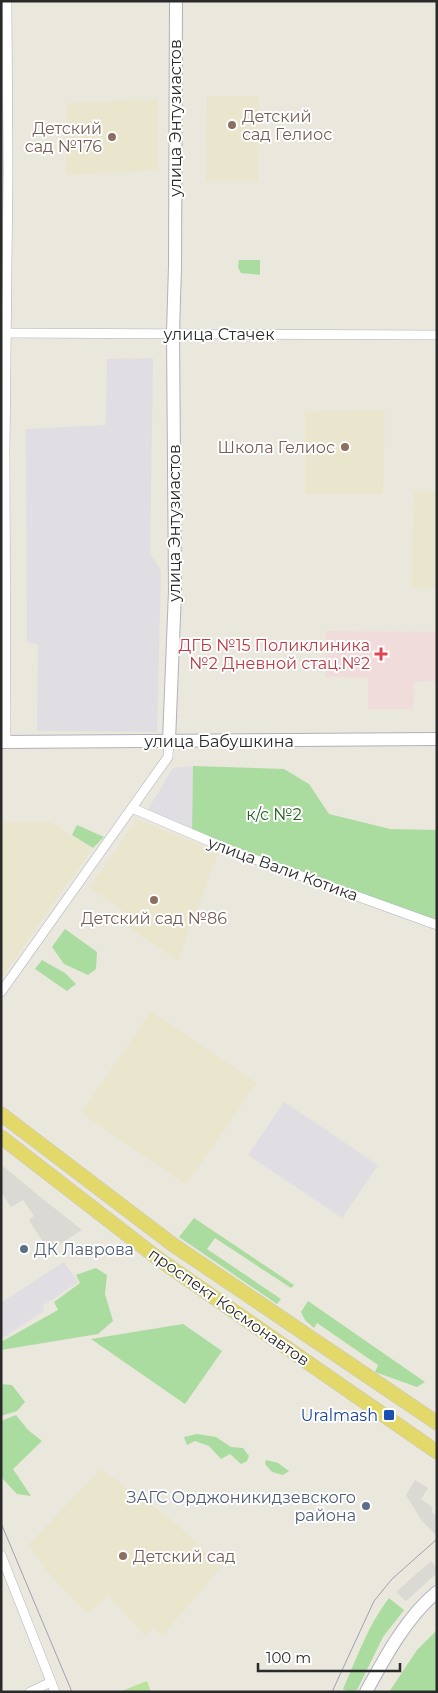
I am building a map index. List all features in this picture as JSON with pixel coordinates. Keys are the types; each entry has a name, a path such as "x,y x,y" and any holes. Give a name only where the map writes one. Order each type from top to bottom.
{"main road":[{"name":"проспект Космонавтов","path":"1,1114 172,1244 437,1423"},
{"name":"проспект Космонавтов","path":"1,1137 160,1260 437,1452"}],"street":[{"path":"4,742 4,333 8,172 7,1"},
{"name":"улица Энтузиастов","path":"1,992 168,757 175,592 173,333 176,1"},
{"name":"улица Стачек","path":"4,333 437,335"},
{"name":"улица Бабушкина","path":"4,742 437,739"},
{"name":"улица Вали Котика","path":"132,808 232,851 437,925"},
{"path":"1,1555 55,1692"},
{"path":"366,1692 384,1659 406,1626 437,1592"},
{"path":"30,1692 51,1682"}],"shaded area":[{"name":"Детский сад Гелиос","path":"207,96 259,96 258,181 206,181"},
{"name":"Детский сад №176","path":"158,99 158,170 66,175 67,103"},
{"path":"153,358 150,554 161,571 157,732 37,731 38,644 27,642 26,429 106,425 107,359"},
{"name":"Школа Гелиос","path":"385,410 383,494 305,494 305,411"},
{"path":"414,492 437,492 437,588 411,588"},
{"name":"ДГБ №15 Поликлиника №2 Дневной стац.№2","path":"326,631 437,632 437,681 414,682 413,709 368,709 368,678 325,677"},
{"path":"193,766 192,831 147,811 173,768"},
{"name":"Детский сад №86","path":"137,819 218,853 178,961 127,926 133,918 89,888"},
{"path":"1,822 50,822 92,849 1,978"},
{"path":"151,1011 257,1083 186,1185 81,1113"},
{"path":"284,1102 378,1165 342,1218 248,1155"},
{"path":"3,1166 82,1230 49,1251 29,1220 34,1216 23,1200 11,1207 3,1195 1,1196 1,1169"},
{"path":"64,1262 78,1282 42,1306 44,1311 1,1339 1,1303"},
{"name":"Детский сад","path":"101,1469 172,1520 221,1567 163,1635 153,1628 146,1636 108,1596 87,1614 47,1571 28,1545"},
{"path":"415,1480 428,1488 421,1499 433,1508 432,1512 437,1517 437,1536 422,1521 406,1495"},
{"path":"431,1561 437,1568 437,1573 406,1601 396,1592"}],"green space":[{"path":"239,260 260,260 260,275 241,273 238,267"},
{"name":"к/с №2","path":"193,766 284,769 309,784 329,814 390,829 437,830 437,921 192,831"},
{"path":"77,825 104,837 93,848 72,835"},
{"path":"65,929 97,952 96,969 88,975 64,964 52,947"},
{"path":"42,960 65,973 76,984 67,991 35,969"},
{"path":"194,1218 294,1285 291,1288 215,1238 207,1249 281,1299 277,1304 179,1237"},
{"path":"96,1268 107,1275 105,1294 113,1321 98,1334 1,1350 1,1342 58,1310 54,1302 80,1283 76,1275"},
{"path":"308,1301 425,1382 417,1387 375,1372 378,1365 317,1323 314,1328 305,1320 301,1312"},
{"path":"183,1324 222,1351 185,1404 91,1339"},
{"path":"1,1384 12,1385 25,1402 17,1411 1,1416"},
{"path":"16,1415 28,1430 42,1441 13,1469 31,1496 17,1494 1,1477 1,1421"},
{"path":"197,1434 216,1437 231,1447 243,1448 249,1456 247,1461 241,1464 230,1454 221,1459 209,1446 195,1441 187,1445 184,1437"},
{"path":"266,1460 278,1463 289,1471 283,1475 272,1472 265,1464"},
{"path":"389,1598 404,1610 383,1637 357,1690 349,1692 343,1689 369,1630"},
{"path":"437,1630 437,1692 389,1692 417,1650"},
{"path":"147,1681 151,1692 119,1692"}],"tram line":[{"path":"1,1523 72,1692"},
{"path":"332,1692 374,1601 392,1579 437,1539"}],"place":[{"name":"Детский сад Гелиос","path":"232,125"},
{"name":"Детский сад №176","path":"112,137"},
{"name":"Школа Гелиос","path":"345,447"},
{"name":"ДГБ №15 Поликлиника №2 Дневной стац.№2","path":"381,654"},
{"name":"Детский сад №86","path":"154,900"},
{"name":"ДК Лаврова","path":"24,1249"},
{"name":"Uralmash","path":"389,1415"},
{"name":"ЗАГС Орджоникидзевского района","path":"366,1506"},
{"name":"Детский сад","path":"123,1556"}]}
